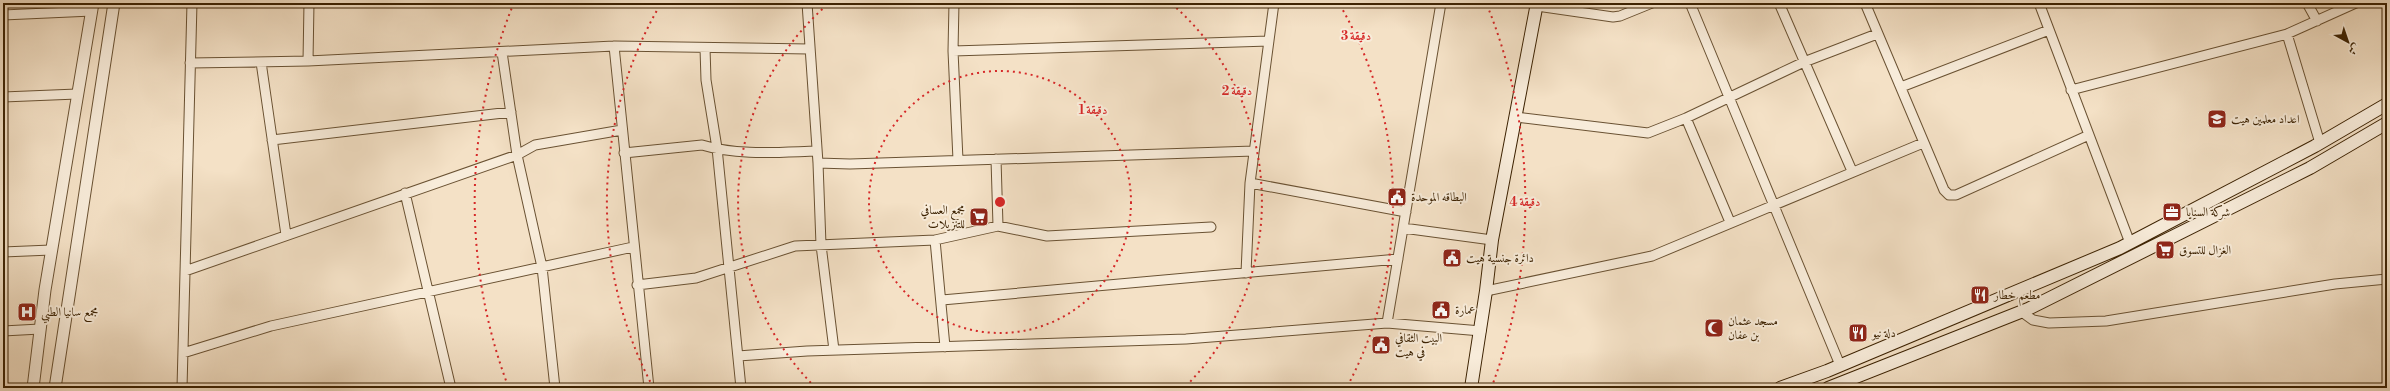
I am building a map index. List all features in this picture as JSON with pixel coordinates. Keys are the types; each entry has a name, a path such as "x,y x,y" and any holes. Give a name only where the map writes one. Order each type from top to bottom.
{"main road":[{"path":"1471,388 1481,331 1492,240 1537,4"},
{"path":"1780,388 1840,365 2130,243 2320,143 2387,104"},
{"path":"1828,388 2022,312 2310,168 2387,123"},
{"path":"1965,313 1973,331"}],"street":[{"path":"55,388 114,3"},
{"path":"182,388 192,3"},
{"path":"308,61 309,3"},
{"path":"807,3 818,163 821,245 834,350"},
{"path":"954,3 953,50 958,160"},
{"path":"1246,273 1250,183 1274,3"},
{"path":"1387,323 1441,3"},
{"path":"1537,4 1613,17 1620,16 1652,3"},
{"path":"1690,3 1772,205 1840,365"},
{"path":"1779,3 1852,171"},
{"path":"1865,3 1876,34 1923,143 1944,190 1949,195 1956,195 2089,135"},
{"path":"2039,3 2130,243"},
{"path":"2306,3 2317,21"},
{"path":"2072,90 2287,34 2356,3"},
{"path":"3,15 92,7 51,250 33,388"},
{"path":"1900,87 2049,30"},
{"path":"1516,117 1648,132 1686,118 1728,96 1804,62 1876,34"},
{"path":"2287,34 2320,143"},
{"path":"953,50 1269,41"},
{"path":"190,63 308,61 614,46 809,49"},
{"path":"614,46 633,247 649,388"},
{"path":"706,48 706,80 717,148 741,388"},
{"path":"502,52 517,155 542,267 555,388"},
{"path":"262,62 286,235"},
{"path":"3,97 77,94"},
{"path":"272,140 510,112"},
{"path":"1686,118 1730,222"},
{"path":"185,271 517,155 535,145 622,130"},
{"path":"1486,291 1652,256 1852,171 1923,143"},
{"path":"624,153 702,145 759,152 817,151"},
{"path":"818,163 1254,151"},
{"path":"996,159 998,226"},
{"path":"1250,183 1406,212"},
{"path":"405,193 451,388"},
{"path":"637,285 696,278 795,246 935,240 998,226 1047,236 1211,227"},
{"path":"1403,228 1492,240"},
{"path":"935,240 942,300 945,347"},
{"path":"183,352 271,326 398,300 428,290 633,247"},
{"path":"3,252 51,250"},
{"path":"942,300 1398,259"},
{"path":"2022,312 2033,320 2049,323 2106,321 2335,284 2387,279"},
{"path":"738,356 834,350 1186,339 1387,323 1481,331"},
{"path":"3,331 40,329"}],"place":[{"name":"اعداد معلمين هيت","path":"2217,119"},
{"name":"البطاقه الموحدة","path":"1397,197"},
{"name":"شركة السنايا","path":"2172,212"},
{"name":"مجمع العسافي للتنزيلات","path":"979,217"},
{"name":"الغزال للتسوق","path":"2165,250"},
{"name":"دائرة جنسية هيت","path":"1452,258"},
{"name":"مطعم خطار","path":"1980,295"},
{"name":"عمارة","path":"1441,310"},
{"name":"مجمع سانيا الطبي","path":"27,312"},
{"name":"مسجد عثمان بن عفان","path":"1714,328"},
{"name":"دلة نيو","path":"1858,333"},
{"name":"البيت الثقافي في هيت","path":"1381,345"}]}
